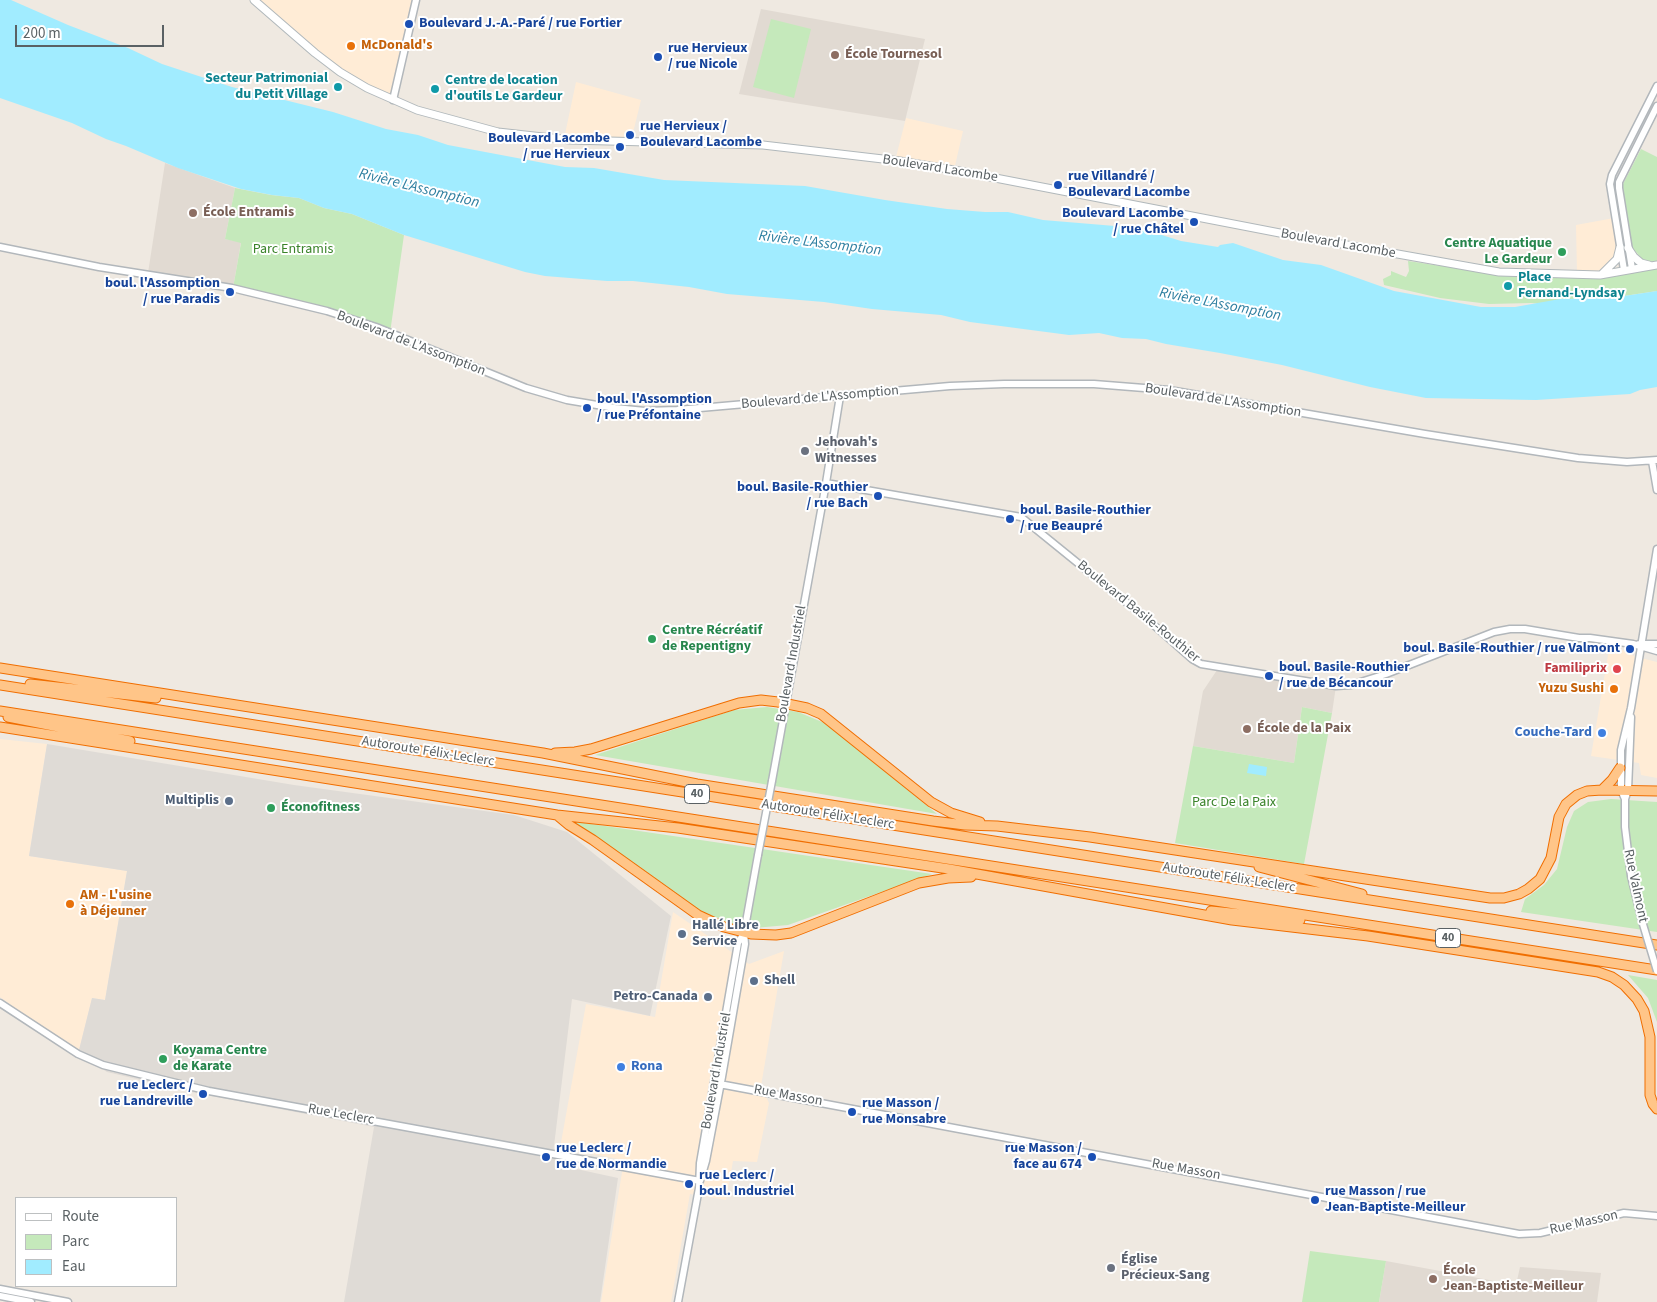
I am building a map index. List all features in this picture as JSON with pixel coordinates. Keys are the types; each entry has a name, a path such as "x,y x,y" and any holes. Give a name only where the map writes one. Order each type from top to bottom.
{"highway":[{"path":"0,668 543,753 707,786 946,823 997,826 1090,837 1490,898 1509,897 1528,890 1543,874 1551,858 1557,821 1566,804 1580,794 1602,790 1657,791"},
{"path":"0,684 66,687 125,696 236,706"},
{"name":"Autoroute Félix-Leclerc","path":"0,684 1657,945"},
{"path":"543,753 575,752 591,749 743,702 761,700 785,703 812,710 829,719 938,807 966,819 997,826"},
{"name":"Autoroute Félix-Leclerc","path":"0,711 1657,971"},
{"path":"0,716 129,741 191,757"},
{"path":"0,727 557,815 678,828 949,869 1232,920 1341,932 1588,970 1608,975 1620,982 1632,992 1640,1003 1646,1016 1650,1037 1650,1098 1657,1109"},
{"path":"1602,790 1620,768"},
{"path":"557,815 701,917 744,933 770,935 791,933 924,882 948,878 994,878"},
{"path":"1228,859 1332,885 1394,903"},
{"path":"1161,907 1271,918 1358,924"}],"main road":[{"name":"Boulevard Lacombe","path":"254,0 301,42 340,72 393,100 432,114 507,134 570,140 764,145 900,161 1233,225 1477,269 1520,274 1602,274 1656,266"},
{"path":"1602,274 1617,259 1624,247 1641,263 1656,266"}],"street":[{"path":"393,100 416,0"},
{"path":"1628,270 1610,184 1612,175 1657,86"},
{"path":"1624,247 1619,182 1657,106"},
{"name":"Boulevard de L'Assomption","path":"0,246 99,267 232,288 327,311 376,327 526,388 552,396 592,404 645,411 986,385 1094,384 1169,390 1578,458 1627,462 1655,460"},
{"name":"Boulevard Industriel","path":"678,1302 700,1181 706,1161 738,943 744,933 826,483 840,396"},
{"path":"1655,460 1657,490"},
{"name":"Boulevard Basile-Routhier","path":"826,483 1021,517 1148,620 1192,659 1201,664 1336,686 1351,685 1369,680 1494,632 1510,629 1526,629 1578,638 1639,645 1657,651"},
{"name":"Rue Valmont","path":"1624,790 1639,645 1657,550"},
{"name":"Boulevard Basile-Routhier","path":"1639,645 1657,644"},
{"name":"Rue Valmont","path":"1631,708 1623,738 1620,768 1625,799 1625,827 1629,863 1642,921 1657,971"},
{"name":"Rue Leclerc","path":"0,1003 78,1054 103,1065 209,1091 700,1181"},
{"name":"Rue Masson","path":"718,1083 1519,1234 1540,1233 1624,1213 1657,1216"},
{"path":"0,1289 68,1302"},
{"path":"0,1296 31,1302"}],"shaded area":[{"path":"254,0 416,0 393,100 340,72"},
{"name":"École Tournesol","path":"761,9 925,39 905,121 739,94"},
{"path":"576,82 641,100 631,141 564,139"},
{"path":"906,118 963,131 954,170 895,161"},
{"name":"École Entramis","path":"165,163 235,188 225,239 241,242 233,288 148,273"},
{"path":"1614,218 1617,249 1610,264 1601,270 1577,275 1576,225"},
{"path":"1609,649 1630,651 1633,656 1657,662 1657,778 1641,775 1639,763 1591,756"},
{"name":"École de la Paix","path":"1217,670 1336,686 1332,713 1302,707 1294,763 1193,746 1203,691"},
{"path":"0,739 47,744 29,856 127,871 105,1000 92,998 78,1054 0,997"},
{"path":"47,744 294,785 514,815 567,832 671,916 650,1016 572,999 553,1154 558,1165 618,1178 600,1302 344,1302 374,1127 196,1093 107,1072 78,1054 92,998 105,1000 127,871 29,856"},
{"path":"673,912 749,964 784,951 761,1086 769,1103 757,1162 733,1161 726,1200 690,1194 671,1302 601,1302 624,1160 560,1148 586,1004 655,1017"},
{"name":"École Jean-Baptiste-Meilleur","path":"1386,1261 1516,1285 1520,1267 1601,1273 1597,1302 1379,1302"}],"green space":[{"path":"771,19 811,29 794,98 753,87"},
{"path":"1641,149 1657,157 1657,263 1642,259 1631,246 1622,186"},
{"name":"Parc Entramis","path":"235,188 299,198 324,208 352,214 404,235 390,333 378,328 233,288 241,243 225,239"},
{"path":"1408,261 1441,266 1442,263 1499,272 1600,275 1657,265 1657,291 1611,298 1544,304 1489,304 1440,298 1384,285 1383,279 1391,275 1391,271 1406,277 1409,271"},
{"path":"767,707 798,712 827,724 937,814 595,755 734,710"},
{"name":"Parc De la Paix","path":"1302,707 1332,713 1304,864 1175,843 1193,746 1294,763"},
{"path":"1611,799 1657,802 1657,932 1521,912 1525,899 1544,885 1557,869 1567,827 1574,811 1588,802"},
{"path":"571,821 932,874 788,925 754,928 732,926 701,913"},
{"path":"1628,975 1657,980 1657,1022 1648,998"},
{"path":"1310,1251 1386,1261 1379,1302 1302,1302"}],"water":[{"name":"Rivière L'Assomption","path":"0,0 11,0 162,64 232,87 333,112 386,129 418,135 448,145 565,167 594,168 664,180 805,186 947,209 1008,212 1043,220 1133,226 1181,241 1218,247 1233,243 1283,260 1321,265 1394,291 1481,307 1515,307 1560,299 1611,298 1657,291 1657,387 1630,394 1536,400 1426,398 1370,387 1282,365 1146,339 1122,338 1099,333 1069,335 970,322 941,315 872,309 824,302 727,294 689,287 633,281 545,276 525,272 404,235 352,214 324,208 299,198 241,189 178,168 72,123 0,98"},
{"path":"1249,764 1267,767 1266,776 1247,773"}],"place":[{"name":"Boulevard J.-A.-Paré / rue Fortier","path":"409,24"},
{"name":"McDonald's","path":"351,46"},
{"name":"École Tournesol","path":"835,55"},
{"name":"rue Hervieux / rue Nicole","path":"658,57"},
{"name":"Secteur Patrimonial du Petit Village","path":"338,87"},
{"name":"Centre de location d'outils Le Gardeur","path":"435,89"},
{"name":"rue Hervieux / Boulevard Lacombe","path":"630,135"},
{"name":"Boulevard Lacombe / rue Hervieux","path":"620,147"},
{"name":"rue Villandré / Boulevard Lacombe","path":"1058,185"},
{"name":"École Entramis","path":"193,213"},
{"name":"Boulevard Lacombe / rue Châtel","path":"1194,222"},
{"name":"Centre Aquatique Le Gardeur","path":"1562,252"},
{"name":"Place Fernand-Lyndsay","path":"1508,286"},
{"name":"boul. l'Assomption / rue Paradis","path":"230,292"},
{"name":"boul. l'Assomption / rue Préfontaine","path":"587,408"},
{"name":"Jehovah's Witnesses","path":"805,451"},
{"name":"boul. Basile-Routhier / rue Bach","path":"878,496"},
{"name":"boul. Basile-Routhier / rue Beaupré","path":"1010,519"},
{"name":"Centre Récréatif de Repentigny","path":"652,639"},
{"name":"boul. Basile-Routhier / rue Valmont","path":"1630,649"},
{"name":"Familiprix","path":"1617,669"},
{"name":"boul. Basile-Routhier / rue de Bécancour","path":"1269,676"},
{"name":"Yuzu Sushi","path":"1614,689"},
{"name":"École de la Paix","path":"1247,729"},
{"name":"Couche-Tard","path":"1602,733"},
{"name":"Multiplis","path":"229,801"},
{"name":"Éconofitness","path":"271,808"},
{"name":"AM - L'usine à Déjeuner","path":"70,904"},
{"name":"Hallé Libre Service","path":"682,934"},
{"name":"Shell","path":"754,981"},
{"name":"Petro-Canada","path":"708,997"},
{"name":"Koyama Centre de Karate","path":"163,1059"},
{"name":"Rona","path":"621,1067"},
{"name":"rue Leclerc / rue Landreville","path":"203,1094"},
{"name":"rue Masson / rue Monsabre","path":"852,1112"},
{"name":"rue Leclerc / rue de Normandie","path":"546,1157"},
{"name":"rue Masson / face au 674","path":"1092,1157"},
{"name":"rue Leclerc / boul. Industriel","path":"689,1184"},
{"name":"rue Masson / rue Jean-Baptiste-Meilleur","path":"1315,1200"},
{"name":"Église Précieux-Sang","path":"1111,1268"},
{"name":"École Jean-Baptiste-Meilleur","path":"1433,1279"}]}
